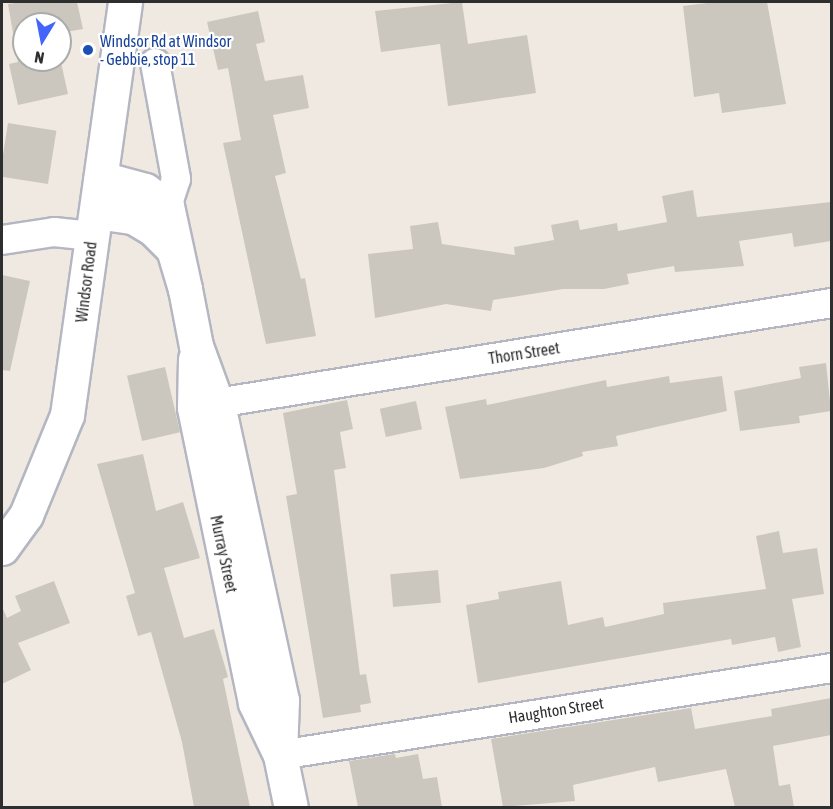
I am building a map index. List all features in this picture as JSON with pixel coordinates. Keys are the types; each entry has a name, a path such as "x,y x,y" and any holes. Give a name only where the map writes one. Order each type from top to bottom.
{"street":[{"name":"Windsor Road","path":"2,548 22,522 67,415 125,2"},
{"name":"Murray Street","path":"154,63 176,180 167,206 196,346 255,703 280,755 291,807"},
{"path":"100,178 145,190 167,206"},
{"name":"Murray Street","path":"94,224 133,217 153,229 172,249 185,289"},
{"path":"2,240 94,224"},
{"name":"Thorn Street","path":"206,406 831,303"},
{"name":"Haughton Street","path":"280,755 831,668"}],"building":[{"path":"77,2 83,29 72,31 72,12 12,12 12,27 8,4"},
{"path":"462,2 468,44 527,35 536,93 448,106 440,44 381,52 375,11"},
{"path":"715,2 767,2 786,104 722,113 719,93 694,97 683,6"},
{"path":"258,11 265,42 256,44 265,81 303,75 309,108 273,115 286,173 275,176 301,279 305,278 316,336 266,344 223,143 241,140 228,68 218,70 207,22"},
{"path":"12,63 12,72 63,72 68,94 18,105 9,64"},
{"path":"8,123 56,131 48,184 2,177"},
{"path":"693,190 697,217 831,202 831,241 794,247 792,233 739,241 744,266 675,272 674,266 627,274 629,284 604,289 563,289 493,300 491,311 446,304 375,318 368,254 413,249 410,226 438,222 442,244 515,255 514,247 554,240 551,225 578,220 580,230 617,223 618,231 667,222 662,196"},
{"path":"2,275 30,281 10,371 2,370"},
{"path":"826,363 831,411 799,416 800,423 740,431 734,391 801,378 799,367"},
{"path":"165,367 180,432 142,441 127,376"},
{"path":"669,376 670,383 722,376 727,411 616,436 618,446 582,452 583,456 544,468 460,479 445,407 486,399 487,405 606,380 607,387"},
{"path":"347,400 353,429 340,432 346,468 334,470 360,675 366,674 371,703 360,705 361,712 323,718 286,496 297,494 283,413"},
{"path":"416,401 422,429 386,437 380,409"},
{"path":"143,454 156,511 183,502 200,558 164,568 184,638 214,629 228,677 223,679 250,807 194,807 182,742 151,632 138,636 126,596 135,593 97,464"},
{"path":"779,531 783,553 817,548 824,594 792,599 801,647 778,652 775,637 732,645 731,639 478,683 466,605 499,599 498,592 561,581 568,625 603,617 605,627 664,614 663,603 766,589 756,536"},
{"path":"438,570 441,603 393,607 390,574"},
{"path":"54,581 70,623 18,643 31,670 2,684 2,607 7,618 21,611 15,596"},
{"path":"831,698 831,735 773,746 779,786 790,784 794,807 735,807 726,769 658,782 655,767 573,785 575,801 503,807 491,739 691,708 695,729 772,716 771,709"},
{"path":"395,754 396,758 418,754 423,779 437,777 442,807 358,807 349,761"}],"place":[{"name":"Windsor Rd at Windsor - Gebbie, stop 11","path":"88,50"}]}
